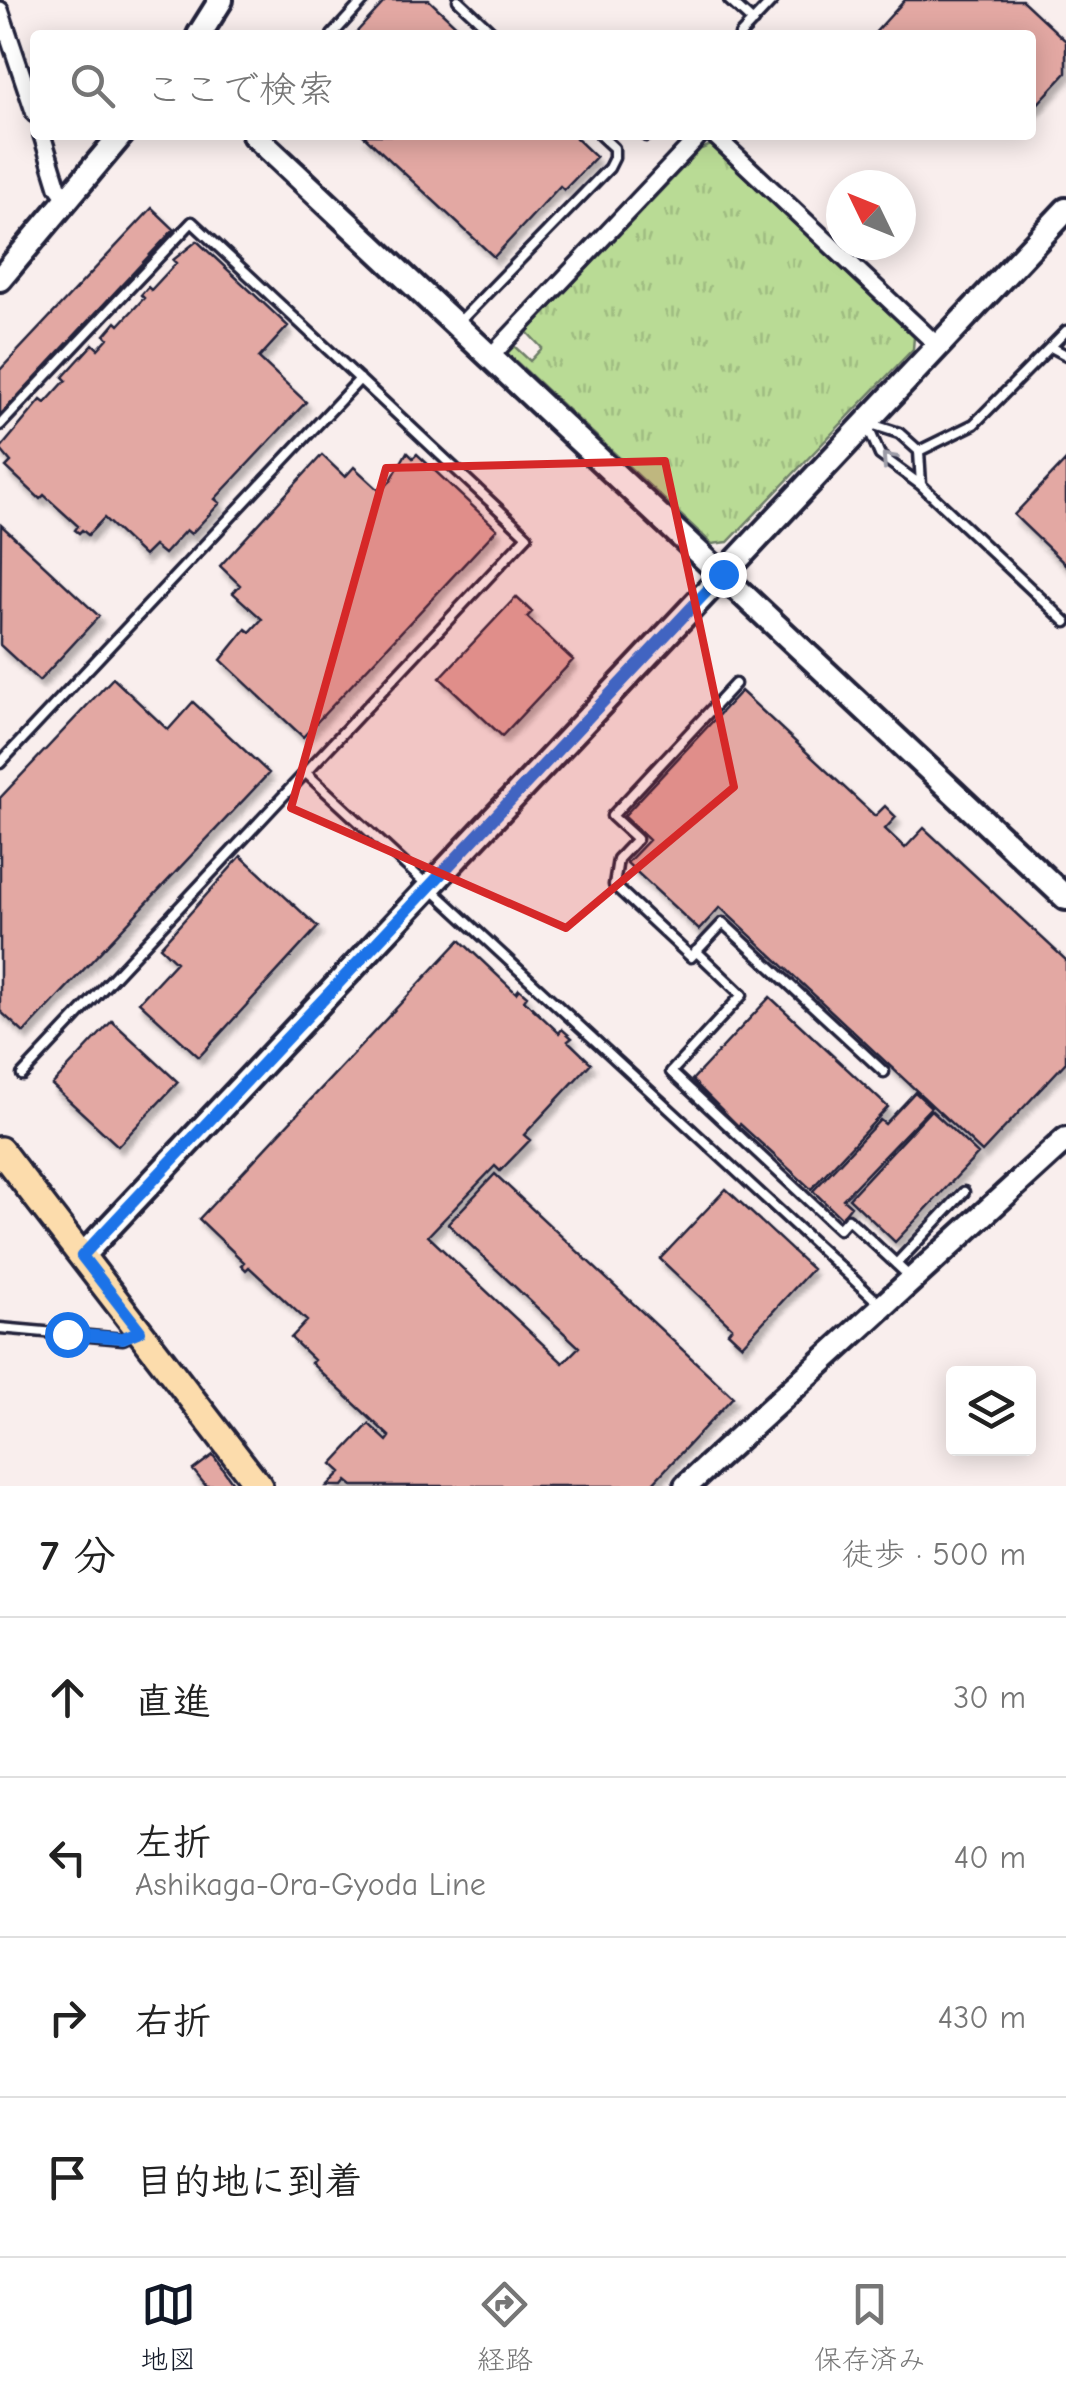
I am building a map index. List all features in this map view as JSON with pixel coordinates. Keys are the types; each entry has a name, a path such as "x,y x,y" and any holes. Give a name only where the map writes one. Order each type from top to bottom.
{"main road":[{"path":"0,1150 259,1486"}],"street":[{"path":"201,30 221,0"},
{"path":"0,10 30,99"},
{"path":"44,140 58,187 67,199"},
{"path":"0,279 117,140"},
{"path":"259,140 1066,898"},
{"path":"491,356 695,140"},
{"path":"719,140 938,346"},
{"path":"82,1256 1066,210"},
{"path":"686,1486 884,1307 905,1272 1066,1139"}],"lane":[{"path":"337,30 364,0"},
{"path":"458,0 490,30"},
{"path":"729,0 753,22"},
{"path":"745,30 773,0"},
{"path":"458,324 609,168 614,148 605,140"},
{"path":"0,425 192,222 528,536 22,1076"},
{"path":"919,451 974,424 1066,331"},
{"path":"1051,346 1066,355"},
{"path":"0,763 360,379"},
{"path":"866,422 899,433 919,451 921,485"},
{"path":"866,422 880,455 921,485 1066,622"},
{"path":"735,684 612,816 636,839 618,859 614,885 691,957 723,922 884,1072"},
{"path":"306,773 884,1307"},
{"path":"696,952 742,995 671,1072 839,1229 848,1219 905,1272 964,1192"},
{"path":"0,1328 123,1338 140,1331"}],"highlighted area":[{"path":"665,461 734,787 566,928 291,808 386,468"}],"green space":[{"path":"711,145 826,254 826,260 833,260 914,337 913,349 728,542 712,544 507,353 514,346 530,361 542,348 527,332 701,149"}],"building":[{"path":"386,0 429,0 461,30 359,30"},
{"path":"905,0 1022,0 1066,41 1066,73 1036,106 1036,30 878,30"},
{"path":"368,140 578,140 596,157 564,190 560,186 494,257"},
{"path":"152,208 174,229 0,415 0,370"},
{"path":"197,241 288,326 259,358 306,402 215,499 220,503 191,534 186,530 164,554 154,546 144,556 104,518 88,535 82,530 79,533 75,530 78,526 44,495 40,499 6,467 11,462 0,449 41,400 45,403 66,380 63,377 93,344 98,349 116,322 119,325 144,298 141,295 148,287 151,290 176,263 173,260"},
{"path":"407,452 413,458 417,454 497,529 303,737 221,660 246,629 250,632 262,619 233,593 240,585 220,566 322,455 345,477 354,467 381,492"},
{"path":"1066,460 1066,565 1014,515"},
{"path":"1,525 99,616 39,681 0,645"},
{"path":"516,597 532,612 527,617 573,660 502,736 440,678"},
{"path":"113,678 168,730 193,702 269,773 24,1033 0,1011 0,798"},
{"path":"741,691 875,816 885,806 896,817 885,829 905,848 924,828 1066,960 1066,1062 982,1152 720,907 699,930 627,863 649,840 624,816"},
{"path":"241,856 318,927 199,1057 139,1002 176,962 160,947"},
{"path":"460,940 516,993 519,989 527,996 524,1000 559,1033 562,1029 572,1038 568,1041 591,1063 524,1135 530,1140 500,1171 495,1166 428,1236 563,1363 579,1347 448,1224 495,1174 733,1397 650,1486 353,1486 347,1481 343,1486 327,1486 341,1472 332,1464 369,1424 387,1441 390,1437 311,1363 314,1360 291,1338 307,1321 249,1267 246,1270 241,1265 244,1262 199,1219"},
{"path":"770,997 888,1107 811,1189 692,1080"},
{"path":"112,1021 178,1082 118,1146 52,1085"},
{"path":"915,1092 931,1107 843,1199 851,1206 841,1218 813,1191 880,1120 885,1124"},
{"path":"931,1110 978,1154 895,1242 849,1198"},
{"path":"726,1189 812,1269 742,1345 728,1332 732,1327 660,1259"},
{"path":"213,1455 235,1486 206,1486 193,1470"}],"route":[{"path":"67,1334 123,1338 140,1331 82,1256 723,574"}]}
